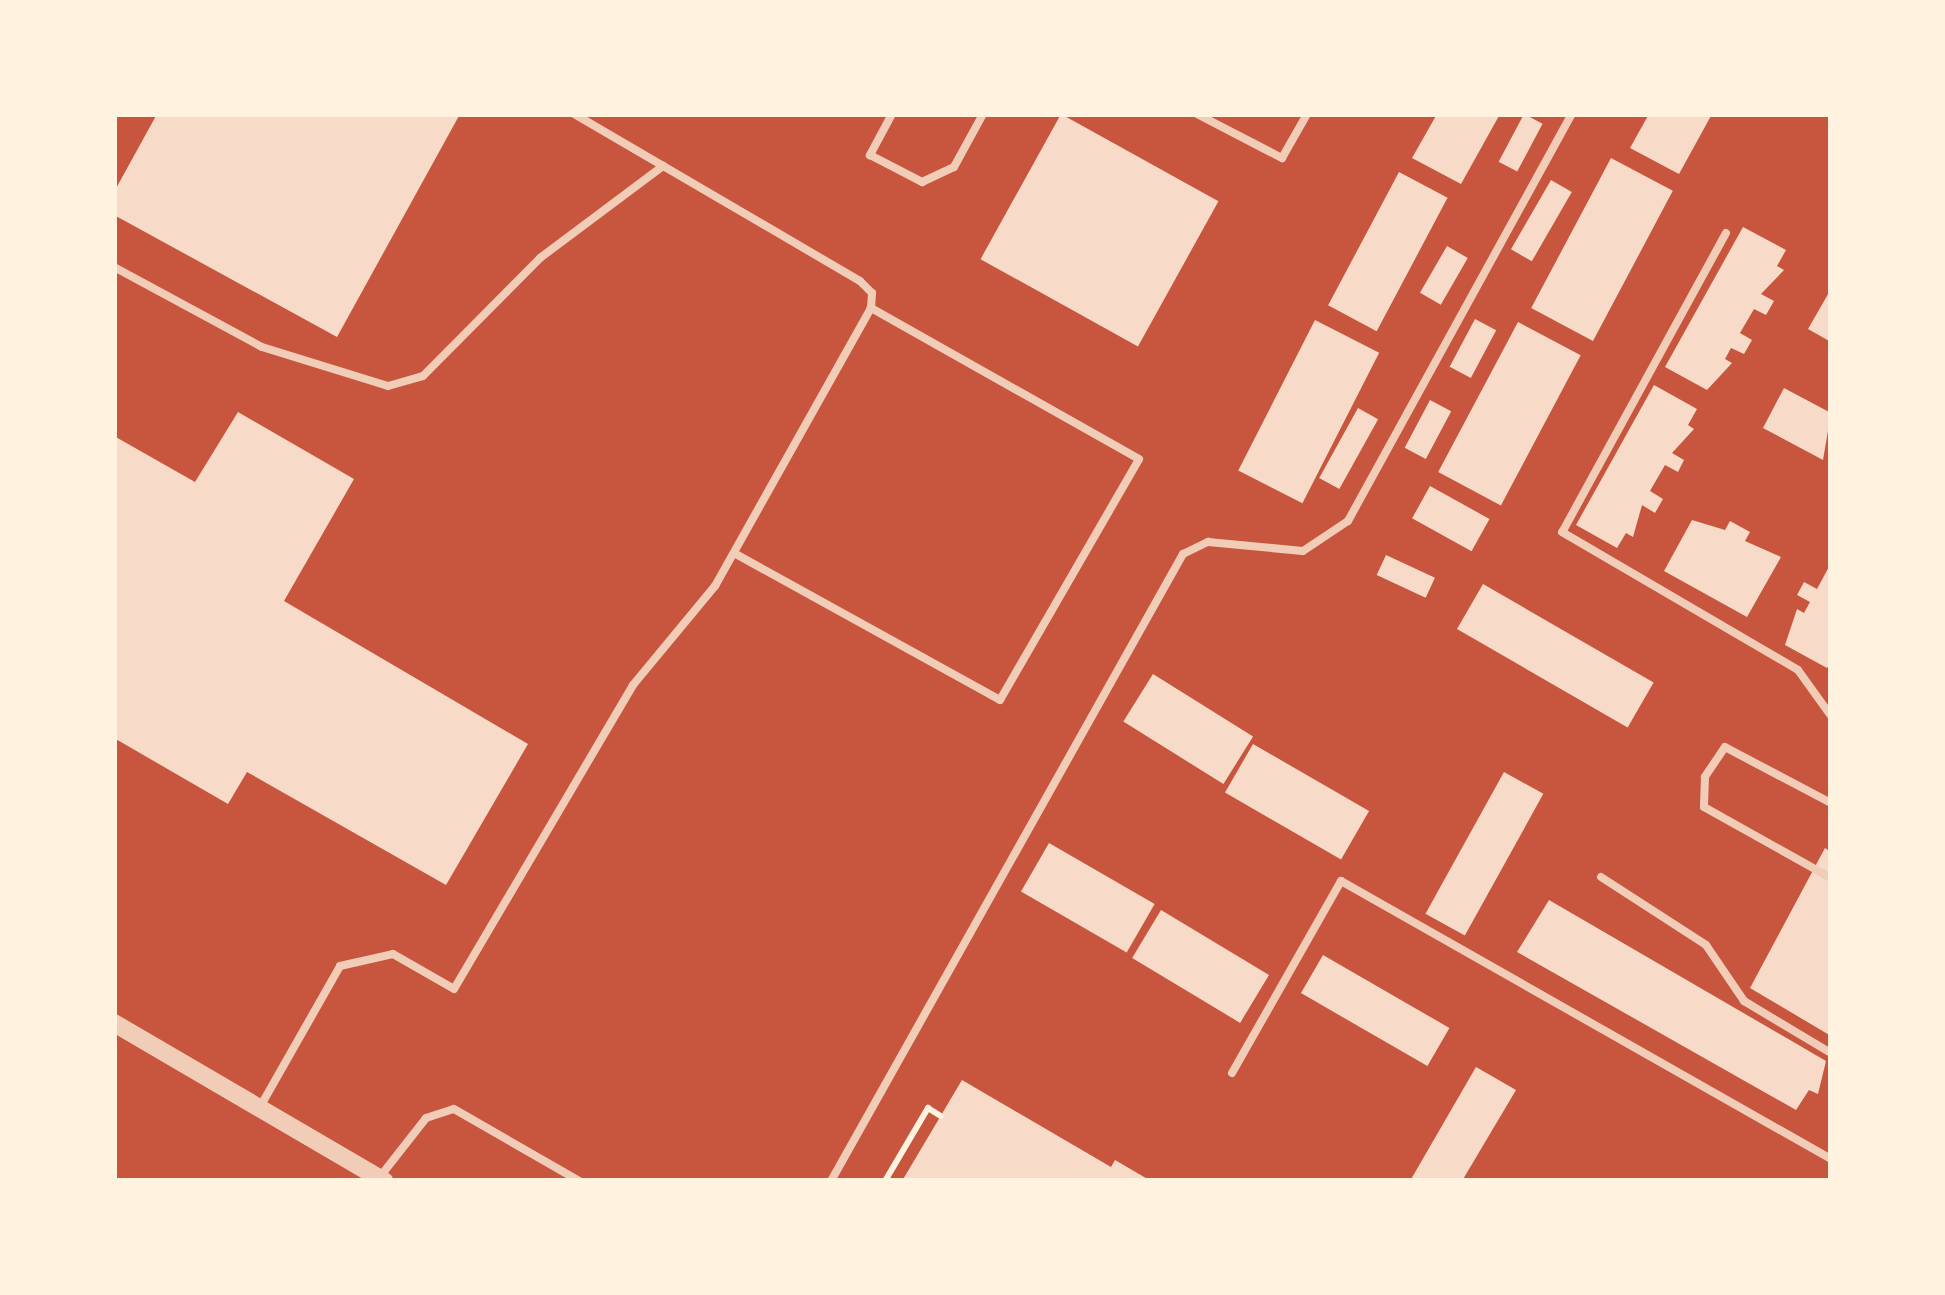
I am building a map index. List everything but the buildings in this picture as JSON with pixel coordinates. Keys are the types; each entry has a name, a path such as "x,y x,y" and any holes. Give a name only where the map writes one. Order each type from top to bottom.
{"street":[{"path":"114,1023 382,1180"}],"lane":[{"path":"259,1108 340,966 393,954 454,989 633,685 734,553 872,308 872,293 860,281 574,114"},
{"path":"892,114 870,155 922,182 954,166 983,114"},
{"path":"1197,114 1282,158 1307,114"},
{"path":"831,1181 1183,554 1208,542 1303,551 1348,521 1572,114"},
{"path":"114,267 262,347 388,386 423,376 540,258 663,166"},
{"path":"1726,233 1562,532 1798,670 1830,712"},
{"path":"734,553 1000,700 1139,459 872,308"},
{"path":"1831,803 1725,747 1706,777 1704,807 1831,878"},
{"path":"1601,877 1706,945 1744,1000 1831,1053"},
{"path":"1232,1073 1341,881 1831,1159"},
{"path":"382,1180 426,1118 454,1109 579,1181"}],"path":[{"path":"885,1181 928,1108 941,1116"}]}
